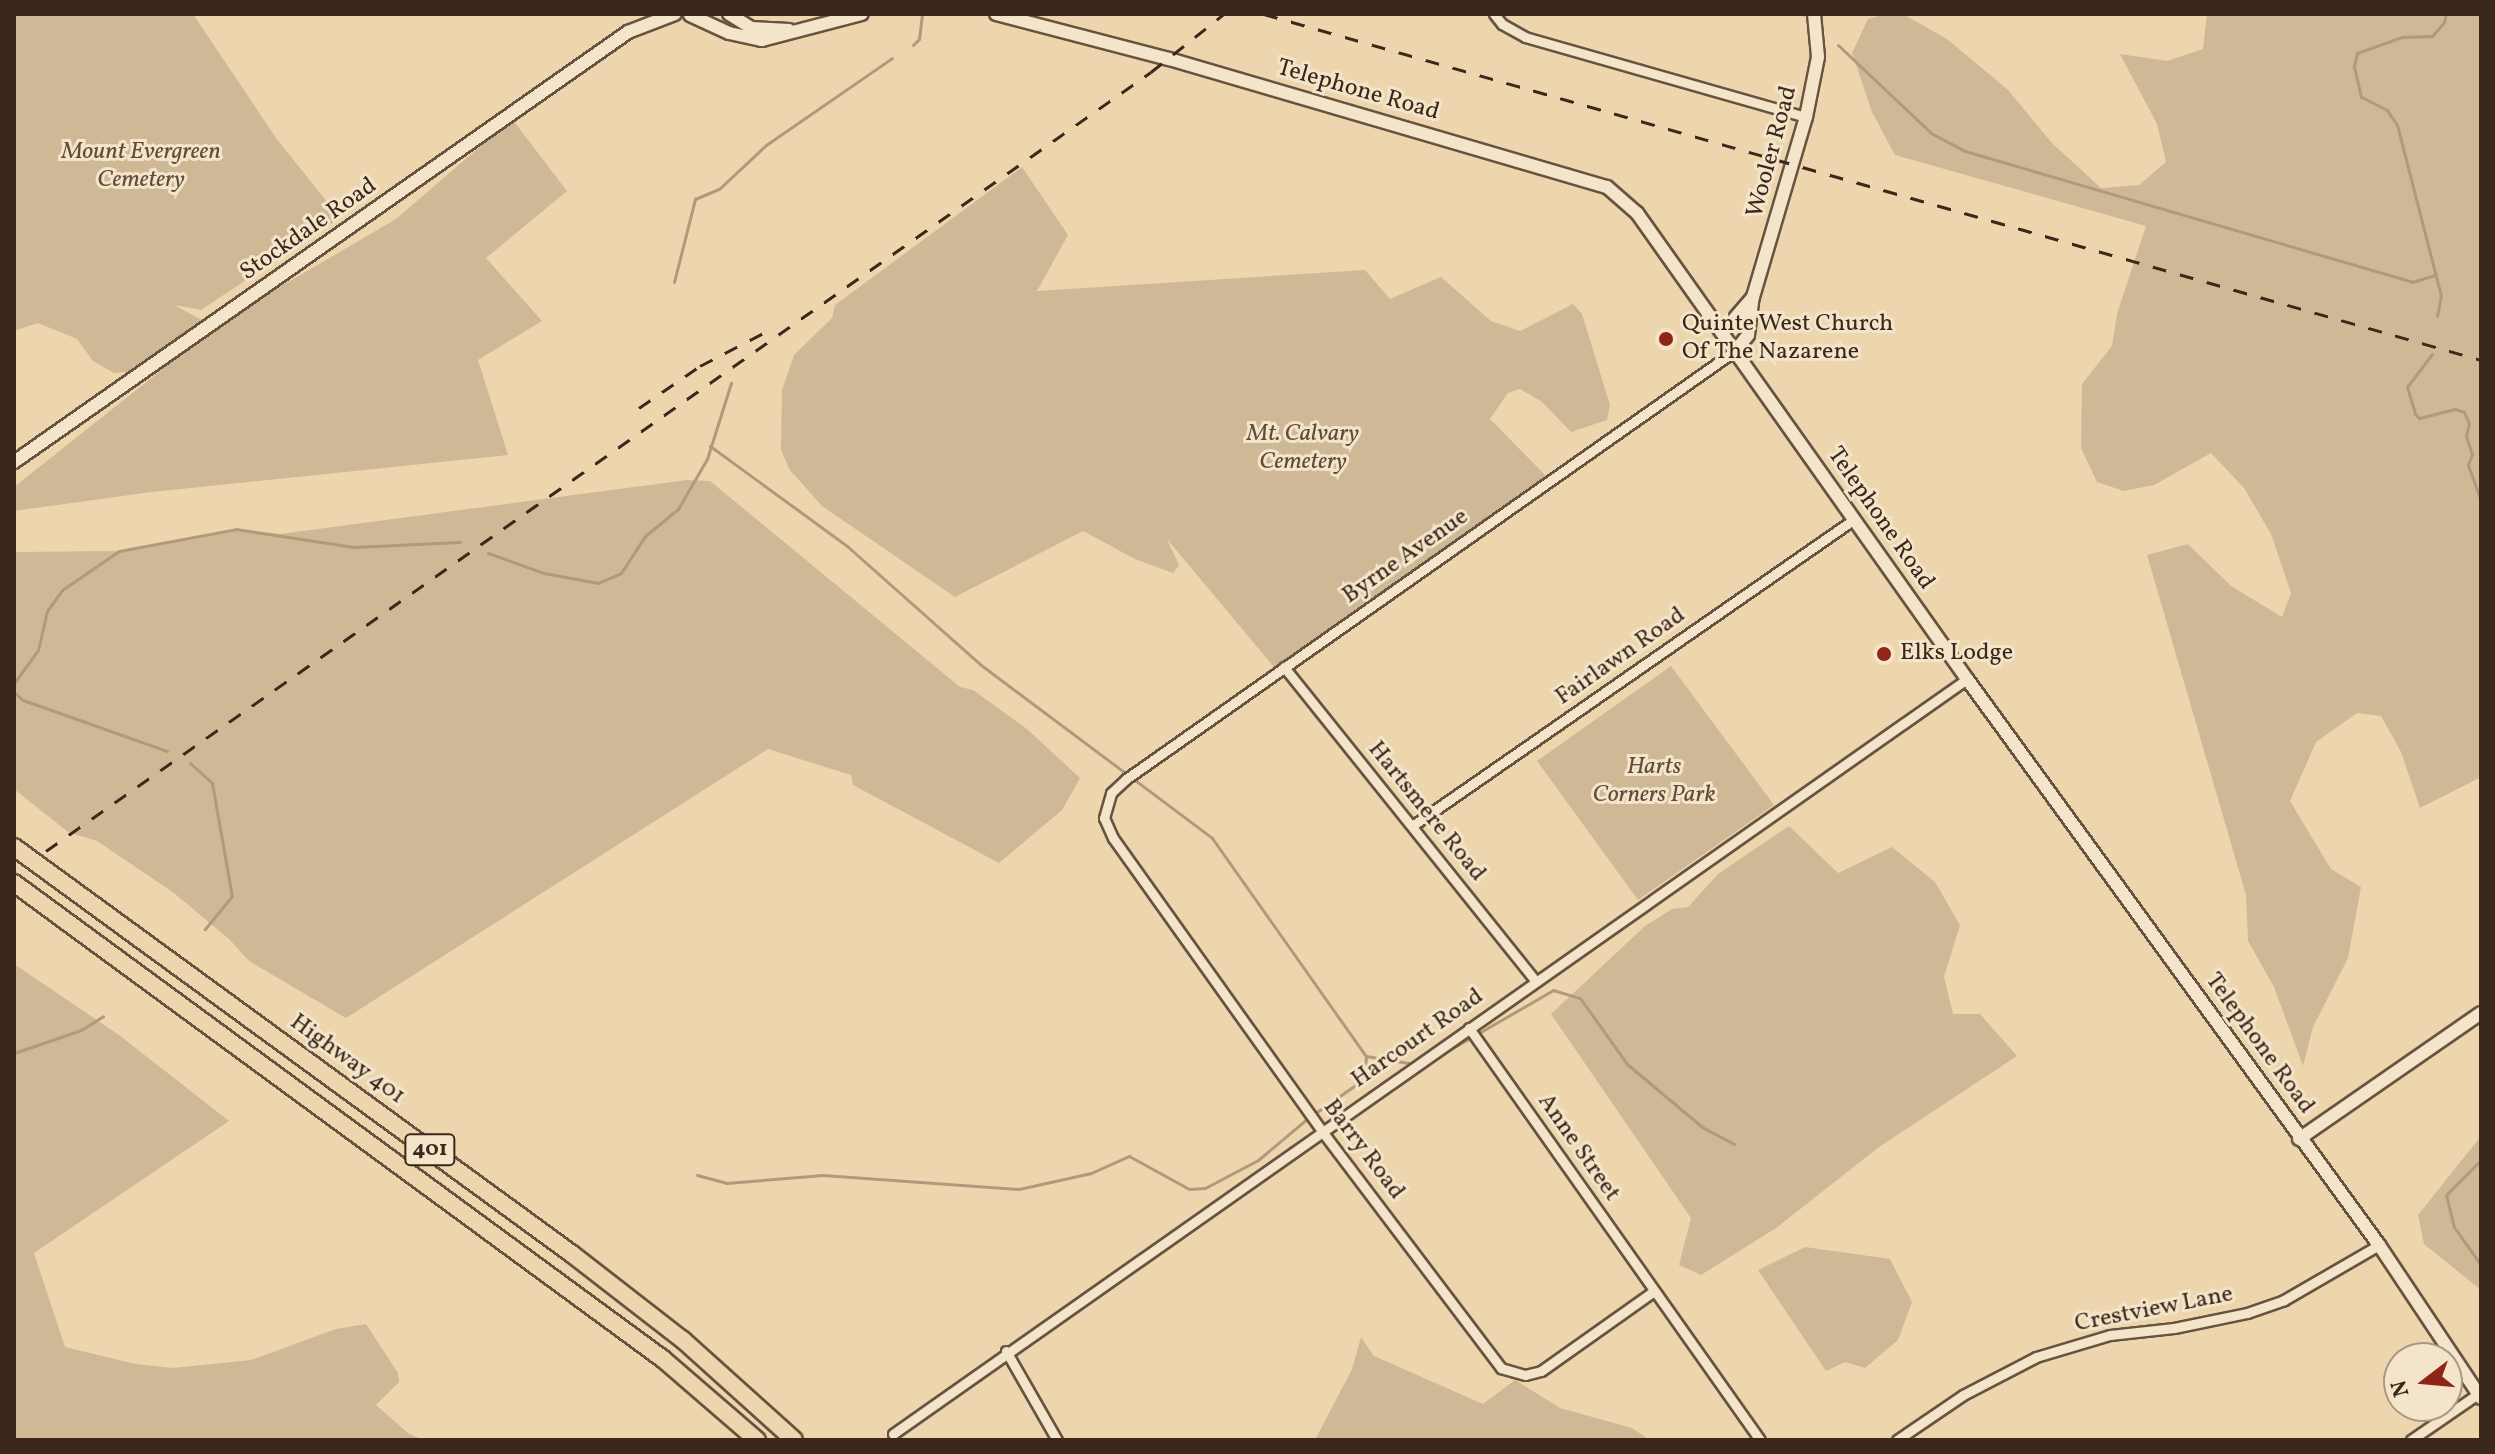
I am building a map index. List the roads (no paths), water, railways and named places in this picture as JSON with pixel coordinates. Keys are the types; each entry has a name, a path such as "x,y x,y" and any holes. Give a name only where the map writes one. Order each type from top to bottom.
{"highway":[{"name":"Highway 401","path":"14,847 572,1254 683,1340 794,1440"},
{"name":"401","path":"14,883 663,1359 757,1440"}],"street":[{"name":"Stockdale Road","path":"628,32 641,14"},
{"name":"Stockdale Road","path":"14,462 628,32 678,14"},
{"path":"678,14 697,14"},
{"path":"729,14 751,28 804,30"},
{"path":"690,15 753,40 862,14"},
{"name":"Telephone Road","path":"996,14 1169,59 1607,187 1637,213 1967,679 2379,1245 2480,1396"},
{"path":"1494,14 1502,24 1525,37 1806,117"},
{"name":"Wooler Road","path":"1736,350 1748,335 1753,297 1806,117 1818,57 1814,14"},
{"name":"Wooler Road","path":"1723,332 1753,297"},
{"name":"Byrne Avenue","path":"1106,803 1126,779 1736,350"},
{"name":"Fairlawn Road","path":"1412,826 1853,520"},
{"name":"Hartsmere Road","path":"1284,667 1536,981"},
{"name":"Harcourt Road","path":"893,1434 1006,1351 1967,679"},
{"name":"Barry Road","path":"1106,803 1104,818 1113,838 1322,1131 1490,1357 1512,1374 1541,1371 1654,1291"},
{"path":"2299,1139 2481,1013"},
{"name":"Anne Street","path":"1469,1028 1654,1291"},
{"name":"Crestview Lane","path":"1897,1440 1963,1395 2036,1357 2110,1335 2174,1328 2247,1313 2284,1300 2379,1245"},
{"path":"1654,1291 1760,1440"},
{"path":"1006,1351 1057,1440"},
{"path":"2411,1440 2480,1396"}],"waterway":[{"path":"913,45 919,39 922,14"},
{"path":"2437,316 2441,296 2397,125 2387,110 2361,97 2354,66 2357,53 2402,37 2432,36 2444,22 2446,14"},
{"path":"1838,45 1931,133 1965,151 2412,282 2435,275"},
{"path":"674,282 695,199 719,189 766,145 892,58"},
{"path":"2432,354 2407,387 2415,414 2419,418 2455,409 2464,412 2469,423 2466,436 2472,454 2468,465 2481,501"},
{"path":"488,553 544,573 598,583 621,573 645,536 678,509 707,459 731,383"},
{"path":"710,446 847,546 981,665 1212,838 1366,1056 1364,1079 1314,1114"},
{"path":"14,683 38,650 47,611 62,590 119,551 236,529 354,547 460,542"},
{"path":"14,692 23,700 167,751"},
{"path":"190,763 212,783 232,896 205,929"},
{"path":"1432,1060 1553,990 1580,998 1627,1064 1702,1127 1734,1144"},
{"path":"14,1053 81,1030 103,1016"},
{"path":"1366,1056 1414,1064"},
{"path":"697,1175 726,1183 823,1175 1019,1189 1091,1173 1129,1156 1189,1189 1205,1188 1258,1160 1308,1118"},
{"path":"2481,1160 2446,1195 2454,1227 2481,1265"}],"railway":[{"path":"46,851 1151,72 1224,14"},
{"path":"1264,14 2481,360"},
{"path":"639,408 700,366 771,329"}],"place":[{"name":"Quinte West Church Of The Nazarene","path":"1666,339"},
{"name":"Elks Lodge","path":"1884,654"}],"park label":[{"name":"Mount Evergreen Cemetery","path":"141,167"},
{"name":"Mt. Calvary Cemetery","path":"1303,449"},
{"name":"Harts Corners Park","path":"1654,782"}]}
